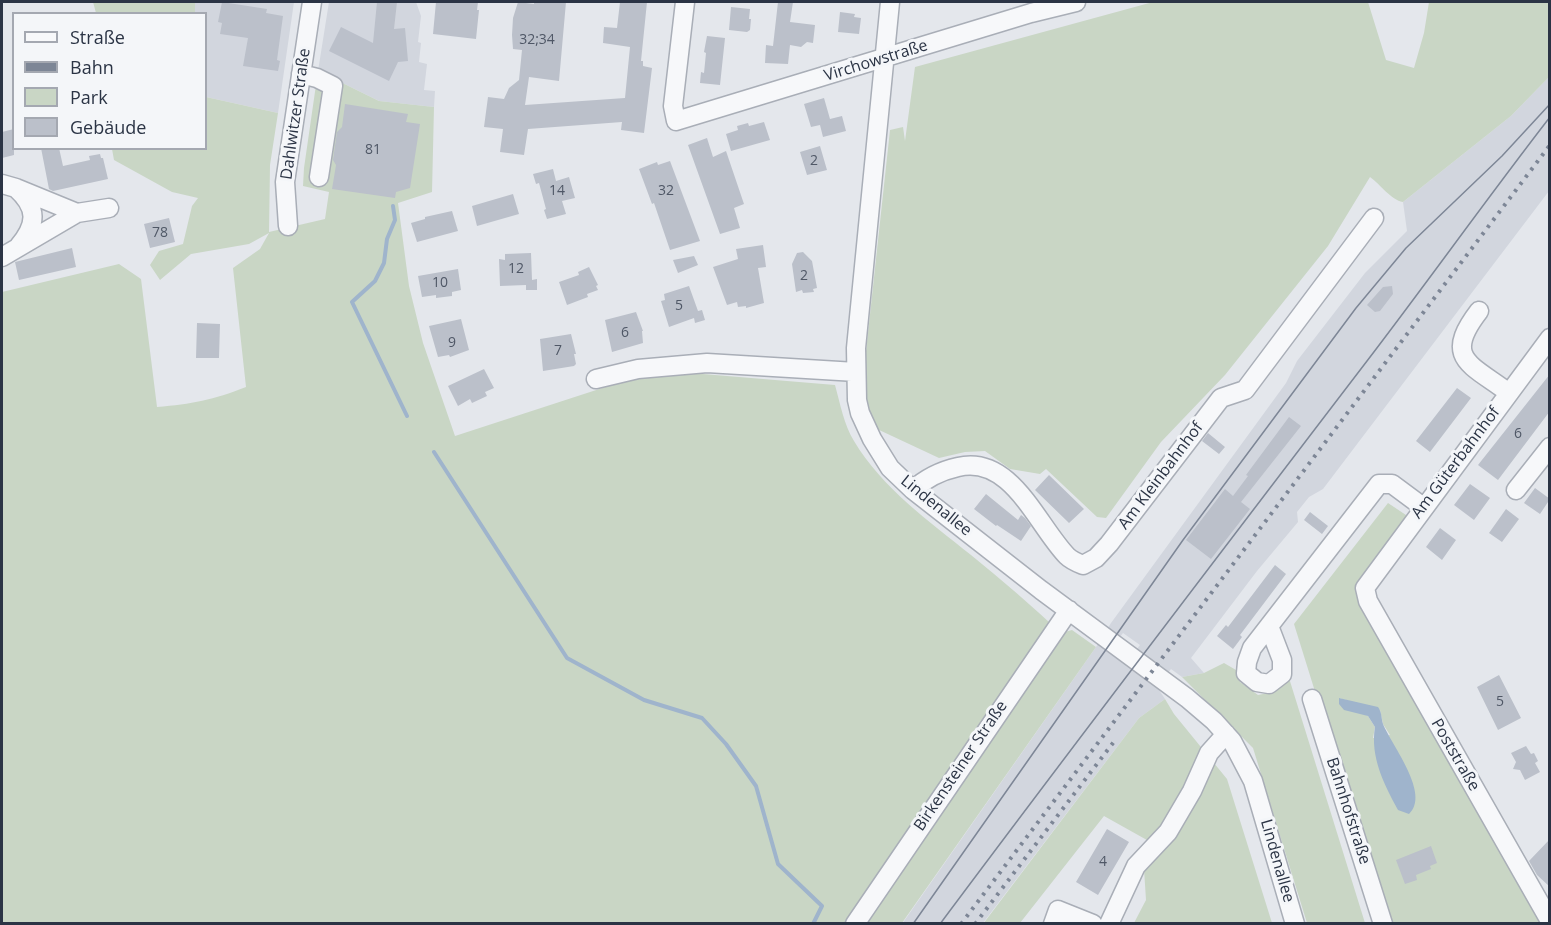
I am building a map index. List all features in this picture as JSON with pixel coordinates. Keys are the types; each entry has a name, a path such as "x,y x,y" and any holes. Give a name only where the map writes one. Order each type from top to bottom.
{"street":[{"name":"Dahlwitzer Straße","path":"288,226 285,182 312,2"},
{"name":"Virchowstraße","path":"685,2 673,106 676,121 1031,13 1076,2"},
{"name":"Lindenallee","path":"890,2 857,336 857,400 860,413 890,468 913,490 1187,698 1226,734 1240,754 1253,781 1295,924"},
{"path":"301,74 317,78 333,86 320,177"},
{"path":"9,186 77,213"},
{"path":"9,186 28,200 33,211 33,222 28,236 18,248"},
{"path":"2,257 77,213 109,208"},
{"name":"Am Kleinbahnhof","path":"913,490 925,480 947,469 963,465 988,468 1000,474 1017,491 1068,558 1083,566 1096,558 1109,544 1221,398 1245,390 1374,218"},
{"path":"1479,311 1462,336 1460,345 1462,354 1509,393"},
{"name":"Am Güterbahnhof","path":"1365,588 1509,393 1546,351"},
{"path":"596,379 638,369 707,363 856,372"},
{"path":"1516,490 1550,447"},
{"path":"1269,626 1282,660 1282,674 1269,684 1257,682 1246,673 1252,648 1269,626 1379,484 1392,484 1423,507"},
{"name":"Poststraße","path":"1365,588 1368,601 1550,921"},
{"name":"Birkensteiner Straße","path":"855,924 1069,610"},
{"name":"Bahnhofstraße","path":"1312,699 1383,924"},
{"path":"1109,924 1136,866 1168,832 1192,791 1209,753 1226,734"},
{"path":"1053,924 1058,910 1093,924"}],"shaded area":[{"path":"195,2 294,2 278,113 207,97 207,12 195,12"},
{"path":"329,2 416,2 421,16 418,42 421,43 419,62 427,64 424,90 435,91 434,107 379,101 318,71"},
{"path":"1549,77 1549,191 1323,489 1309,497 1297,512 1298,522 1257,571 1191,658 1204,673 1182,677 1171,669 1157,687 1165,699 1139,718 983,923 902,924 1111,623 1286,383 1297,361 1365,273 1407,231 1403,202 1511,116","holes":["1123,633 1140,645 1126,663 1109,651"]}],"green space":[{"path":"93,2 195,2 195,12 96,12"},
{"path":"1153,2 1368,2 1386,60 1414,68 1424,33 1429,2 1549,2 1549,77 1511,116 1403,202 1390,195 1370,177 1328,246 1225,375 1161,442 1106,518 1097,517 1046,469 1040,474 1010,469 985,451 965,452 939,458 877,429 868,413 863,379 890,130 903,127 905,141 915,67"},
{"path":"318,71 379,101 434,107 432,192 398,203 409,286 423,343 455,436 630,379 691,373 835,385 851,435 865,458 892,489 1061,633 1072,630 1096,647 902,923 2,923 2,292 119,264 141,279 157,407 202,401 246,387 233,268 260,249 269,233 249,244 191,254 160,280 150,265 159,251 183,244 192,206 198,198 172,192 114,160 112,150 207,150 207,97 278,113 270,165 269,232 325,219 329,192 303,186"},
{"path":"1388,503 1409,517 1358,595 1541,923 1387,923 1294,624","holes":["1339,698 1380,710 1383,724 1390,735 1373,738 1375,727 1368,716"]},
{"path":"1224,663 1236,670 1240,682 1258,695 1273,692 1289,678 1365,923 1307,923 1253,748 1182,677 1204,673"},
{"path":"1165,699 1174,714 1227,779 1272,923 1134,923 1146,900 1144,869 1163,849 1104,816 1020,923 983,924 1139,718"}],"water":[{"path":"1339,698 1378,707 1383,724 1413,783 1415,805 1409,814 1398,810 1379,770 1376,760 1375,727 1368,716 1344,710 1339,704"}],"building":[{"path":"222,2 267,9 266,13 283,16 277,60 280,61 278,71 243,66 248,38 220,34 222,23 218,22"},
{"path":"377,2 397,2 394,29 405,28 408,61 398,62 389,81 329,51 341,27 373,43"},
{"path":"436,2 478,2 476,39 433,34"},
{"path":"518,2 534,4 534,2 566,2 559,81 529,77 525,105 625,98 630,47 603,43 604,27 617,28 620,2 647,2 641,61 643,61 643,66 652,68 644,133 621,130 622,122 528,129 524,155 500,152 503,129 484,127 488,97 504,99 509,88 519,80 522,50 513,49 512,35 513,18"},
{"path":"778,2 793,2 790,22 815,25 813,43 807,42 801,47 790,45 788,64 765,63 766,45 773,46"},
{"path":"731,7 750,9 750,30 747,32 729,30"},
{"path":"840,12 855,14 854,17 861,18 859,34 838,32"},
{"path":"707,36 725,38 720,85 700,83 701,72 704,73"},
{"path":"824,98 830,119 842,116 846,131 823,137 820,125 811,127 804,104"},
{"path":"345,104 408,114 406,122 420,124 410,188 396,192 395,198 332,189 336,165 333,160 337,132 342,127"},
{"path":"764,122 770,140 731,151 726,134 738,130 737,126"},
{"path":"12,130 14,155 2,158 2,132"},
{"path":"707,138 713,157 726,151 744,204 734,208 740,228 720,234 688,145"},
{"path":"820,146 827,170 807,175 800,152"},
{"path":"41,150 59,150 63,166 90,160 89,156 100,154 103,158 108,179 53,191 49,189"},
{"path":"670,161 700,241 670,250 654,203 652,204 639,169 657,162 658,165"},
{"path":"553,169 556,181 569,177 575,198 562,201 566,214 547,219 539,183 536,184 533,174"},
{"path":"513,194 519,214 477,226 472,206"},
{"path":"452,211 458,231 417,242 411,223 425,219 425,217"},
{"path":"169,218 175,242 150,248 144,224"},
{"path":"763,245 766,267 758,268 764,303 746,308 746,306 738,307 737,302 727,305 713,267 738,259 736,249"},
{"path":"72,248 76,267 19,280 15,262"},
{"path":"803,252 812,261 817,288 813,289 814,292 803,293 802,290 796,292 792,264 797,253"},
{"path":"531,253 532,280 537,279 537,290 526,290 526,285 500,286 499,259 505,260 505,254"},
{"path":"694,256 698,265 678,273 673,260"},
{"path":"589,267 598,285 596,286 598,290 587,294 588,297 567,305 559,282 579,275 578,272"},
{"path":"458,269 461,290 452,292 452,296 422,297 418,276"},
{"path":"689,286 698,311 702,310 705,320 695,323 694,318 669,327 661,301 665,300 664,294"},
{"path":"1392,286 1393,294 1380,311 1375,312 1367,305 1383,287"},
{"path":"636,312 643,331 643,343 612,352 605,320"},
{"path":"461,319 469,350 450,357 449,355 438,357 429,326"},
{"path":"197,323 220,324 219,358 196,358"},
{"path":"571,334 576,364 543,371 540,339"},
{"path":"484,369 494,388 485,392 487,396 472,403 470,399 458,406 448,386"},
{"path":"1550,374 1550,411 1498,480 1478,465"},
{"path":"1457,388 1471,398 1430,452 1416,441"},
{"path":"1289,417 1301,426 1241,502 1250,509 1211,559 1186,540 1225,489 1233,496"},
{"path":"1208,433 1225,447 1219,454 1202,441"},
{"path":"1049,475 1084,509 1069,523 1035,490"},
{"path":"1470,484 1490,498 1474,520 1454,505"},
{"path":"1535,488 1550,499 1540,514 1524,503"},
{"path":"986,494 1018,520 1021,515 1031,526 1021,541 974,509"},
{"path":"1506,509 1519,519 1502,542 1489,533"},
{"path":"1310,512 1328,526 1322,534 1304,520"},
{"path":"1440,528 1456,540 1442,560 1426,547"},
{"path":"1275,565 1286,574 1240,635 1242,637 1233,649 1217,636 1226,625 1228,627"},
{"path":"1499,675 1521,718 1498,730 1477,687"},
{"path":"1526,746 1531,754 1534,753 1538,761 1535,763 1540,772 1525,780 1520,770 1513,769 1516,762 1511,753"},
{"path":"1107,829 1129,842 1098,895 1076,882"},
{"path":"1550,839 1550,887 1537,875 1529,861"},
{"path":"1431,846 1437,863 1430,866 1431,869 1416,875 1417,880 1405,884 1396,860"}],"waterway":[{"path":"393,206 395,220 387,239 384,263 375,281 352,302 407,416"},
{"path":"434,452 567,658 644,700 702,718 726,744 756,786 778,864 822,906 813,924"}],"tram line":[{"path":"913,924 1183,540 1356,308 1406,248 1502,156 1550,104"},
{"path":"940,924 1550,117"}],"railway":[{"path":"961,924 1550,145"},
{"path":"975,924 1116,739"}]}
